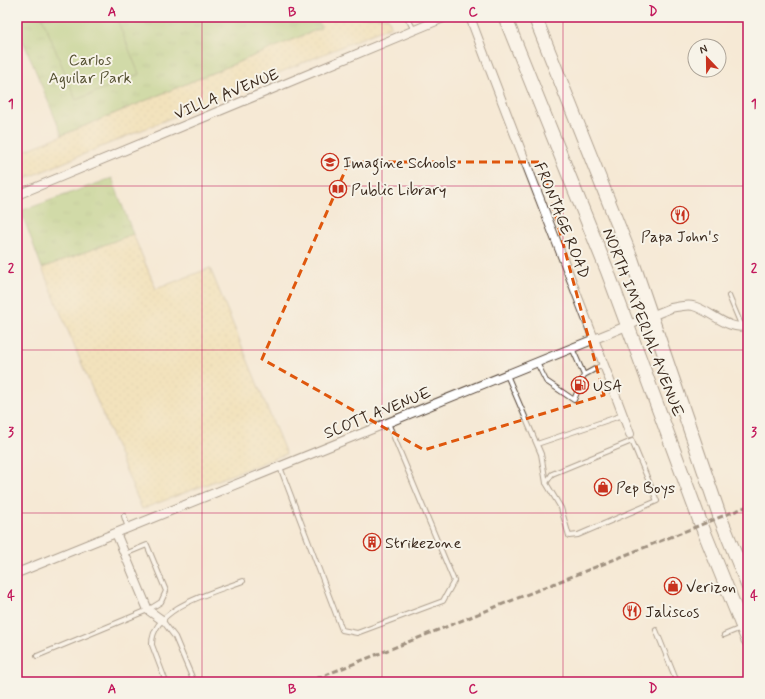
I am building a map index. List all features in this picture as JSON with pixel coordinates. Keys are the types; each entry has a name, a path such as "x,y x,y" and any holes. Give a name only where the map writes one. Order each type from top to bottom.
{"highway":[{"name":"NORTH IMPERIAL AVENUE","path":"505,17 628,326 701,524 746,633"},
{"name":"NORTH IMPERIAL AVENUE","path":"535,17 632,260 720,517 748,586"}],"street":[{"name":"VILLA AVENUE","path":"17,196 446,17"},
{"name":"FRONTAGE ROAD","path":"470,17 534,186 595,339 631,438"},
{"name":"SCOTT AVENUE","path":"17,573 671,308 691,305 710,312 726,323 745,326"},
{"path":"116,533 148,610 162,620"}],"lane":[{"path":"407,17 414,30"},
{"path":"729,296 745,326"},
{"path":"572,348 584,375"},
{"path":"537,362 546,381 574,400 584,375 604,364"},
{"path":"507,374 541,454 546,483 561,508 569,536 578,535 656,501 631,438 552,474 546,483"},
{"path":"537,444 623,415"},
{"path":"280,467 342,630 357,632 443,601 454,581 388,423"},
{"path":"124,516 128,528"},
{"path":"37,656 148,610 161,602 166,591 147,545 125,554"},
{"path":"166,682 152,645 152,638 162,620 176,608 243,581"},
{"path":"162,620 175,637 194,682"},
{"path":"656,630 677,682"},
{"path":"724,635 746,633"}],"highlighted area":[{"path":"349,162 541,162 604,395 424,450 262,359"}],"sand":[{"path":"317,17 388,17 391,26 17,182 17,154 321,28"},
{"path":"133,234 156,289 210,268 286,454 142,509 42,268"}],"green space":[{"name":"Carlos Aguilar Park","path":"17,17 317,17 321,28 62,135 17,26"},
{"path":"42,17 116,17 139,74 76,100"},
{"path":"112,178 133,234 42,268 21,211"}],"railway":[{"path":"308,682 748,506"}],"place":[{"name":"Imagine Schools","path":"330,162"},
{"name":"Public Library","path":"338,189"},
{"name":"Papa John's","path":"680,215"},
{"name":"USA","path":"580,385"},
{"name":"Pep Boys","path":"603,487"},
{"name":"Strikezone","path":"372,542"},
{"name":"Verizon","path":"673,586"},
{"name":"Jaliscos","path":"632,611"}]}
